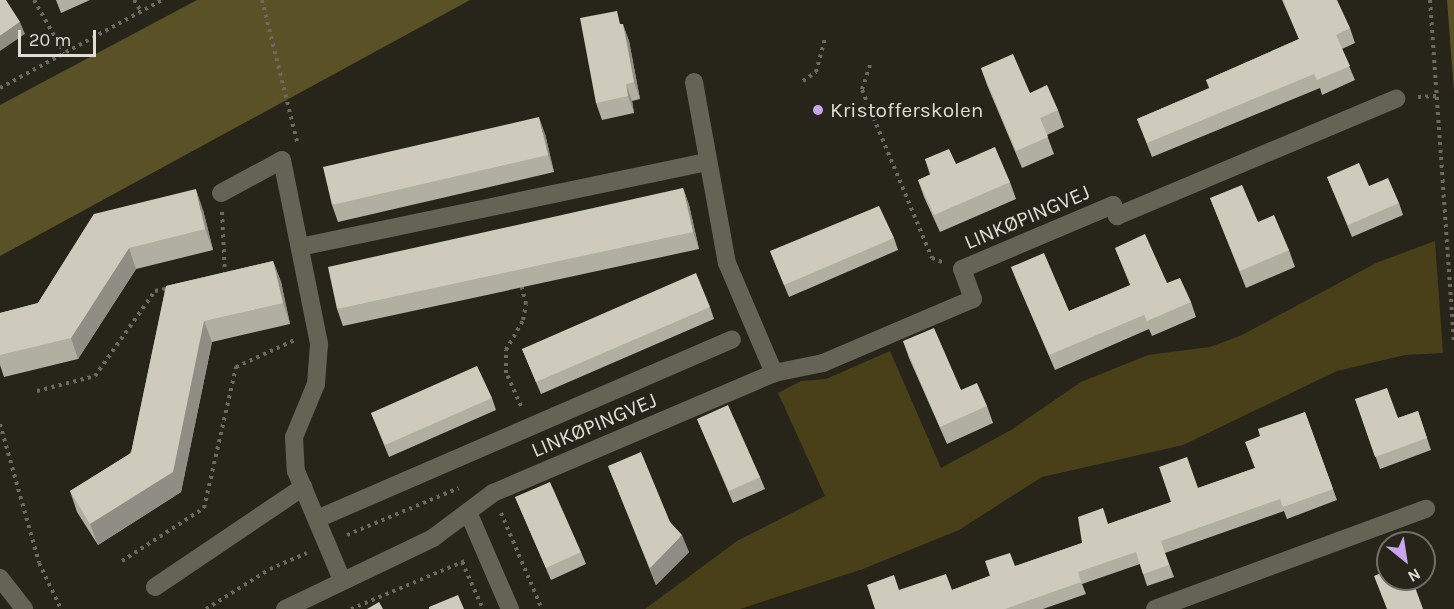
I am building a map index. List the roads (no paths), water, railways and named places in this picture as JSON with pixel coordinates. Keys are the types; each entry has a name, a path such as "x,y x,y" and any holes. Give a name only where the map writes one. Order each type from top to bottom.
{"street":[{"path":"694,82 707,162 728,262 774,373"},
{"name":"LINKØPINGVEJ","path":"285,609 433,538 493,493 774,373 823,363 973,299 962,269 1113,205 1117,216 1396,99"},
{"path":"221,193 282,160 319,344 316,384 294,437 296,471 342,580"},
{"path":"300,247 707,162"},
{"name":"LINKØPINGVEJ","path":"317,519 732,339"},
{"path":"155,587 303,487"},
{"path":"1155,609 1426,509"},
{"path":"468,512 510,609"},
{"path":"0,578 24,609"}],"place":[{"name":"Kristofferskolen","path":"818,110"}]}
